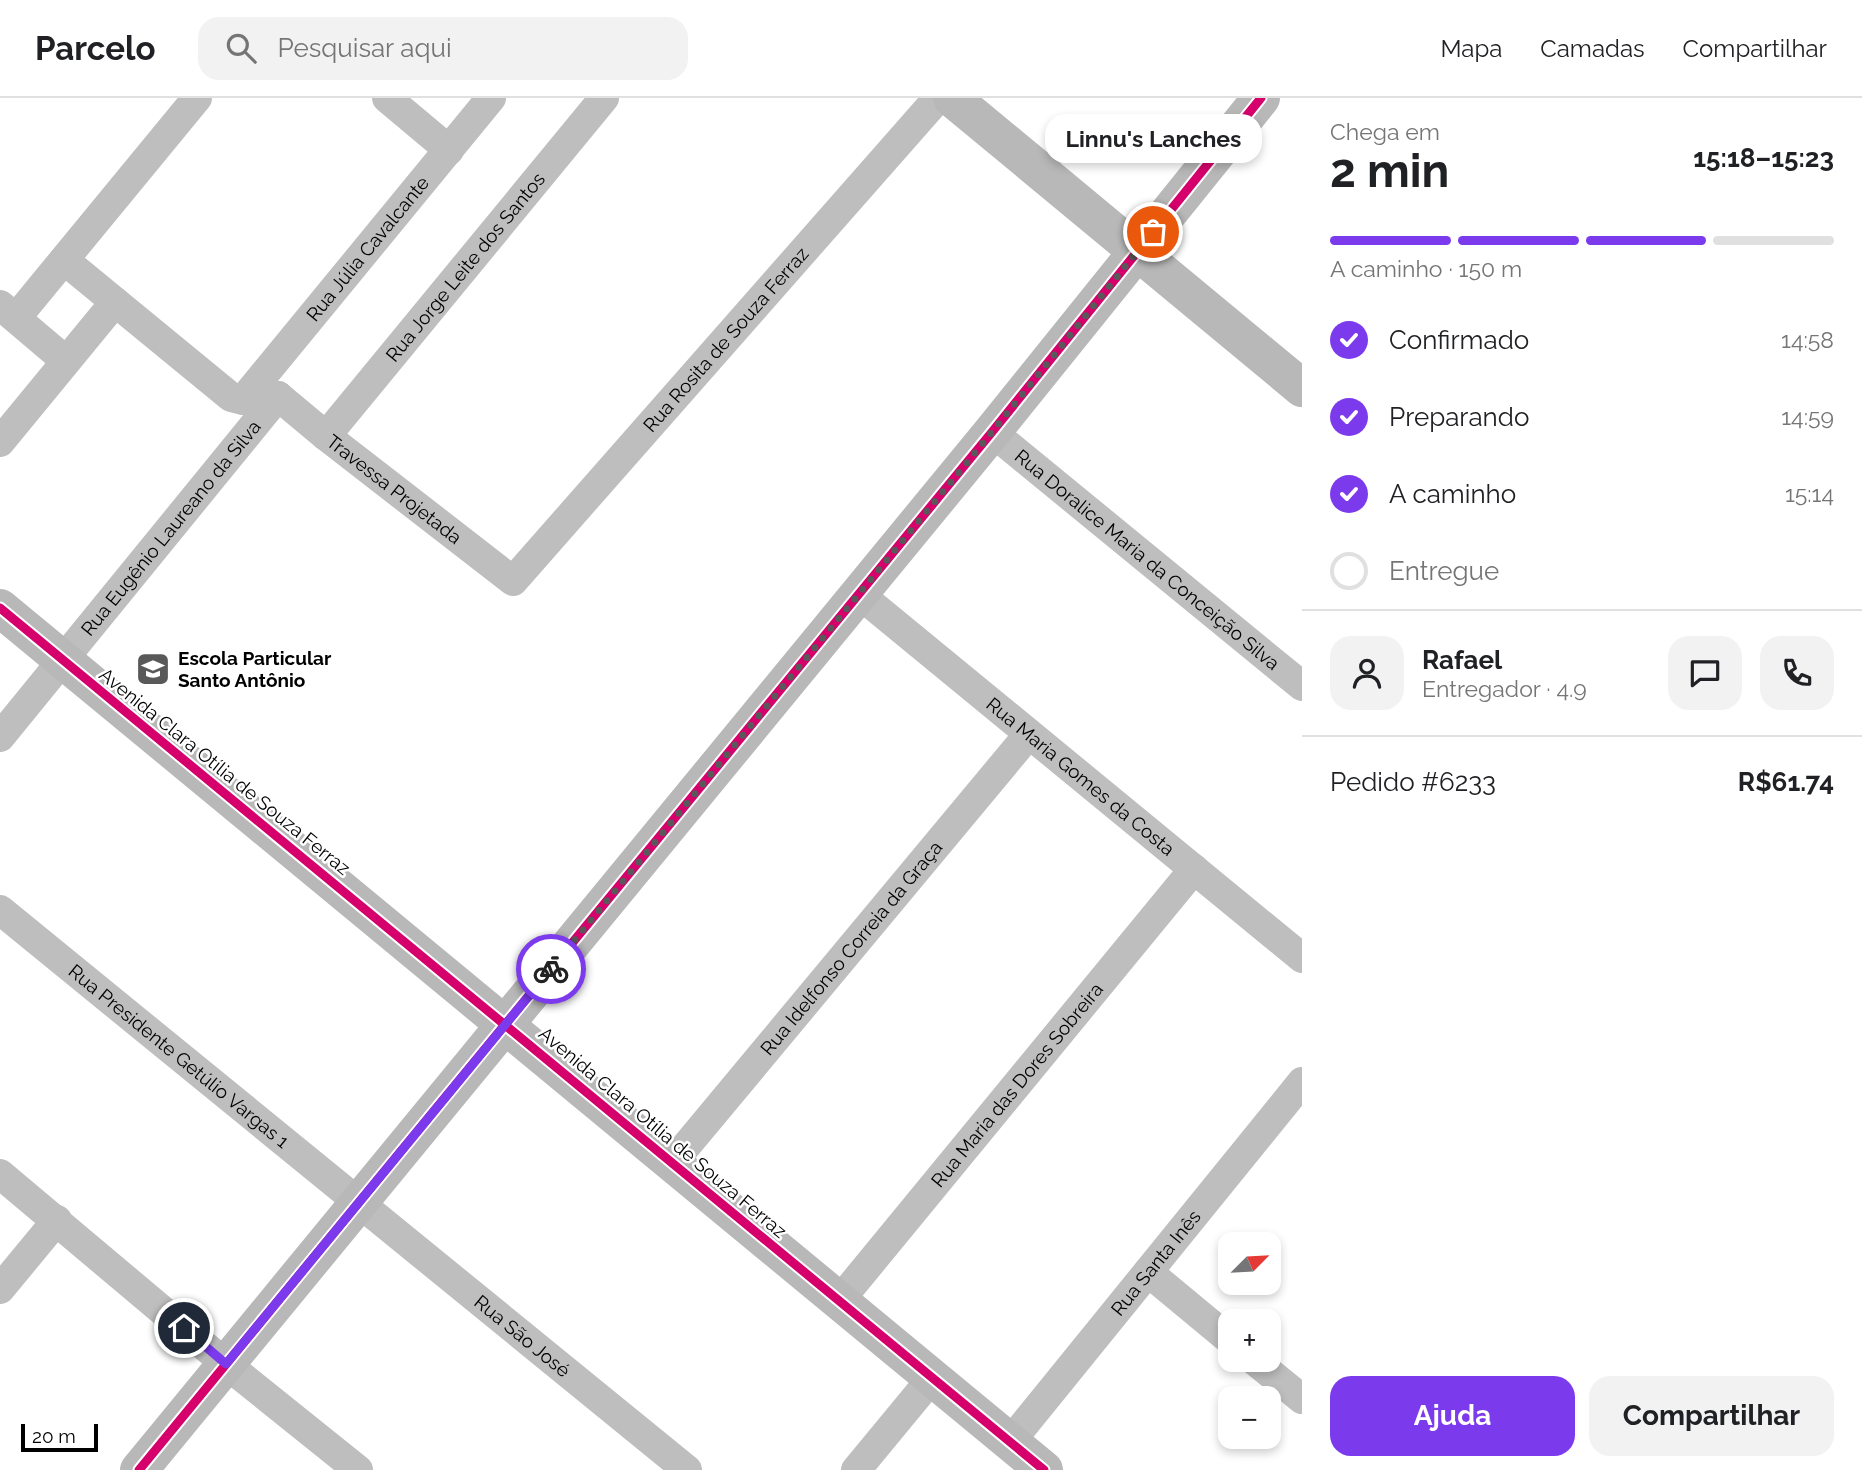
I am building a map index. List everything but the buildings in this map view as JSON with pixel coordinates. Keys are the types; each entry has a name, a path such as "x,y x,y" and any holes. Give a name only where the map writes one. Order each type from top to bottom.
{"street":[{"path":"66,361 8,311 64,260 197,98"},
{"path":"387,98 449,150"},
{"name":"Rua Júlia Cavalcante","path":"243,400 491,98"},
{"name":"Rua Jorge Leite dos Santos","path":"326,436 604,98"},
{"name":"Rua Rosita de Souza Ferraz","path":"513,581 938,98"},
{"path":"952,98 1302,388"},
{"path":"139,1470 992,432 1261,98"},
{"path":"64,260 231,397 243,400 270,394 278,396"},
{"path":"0,442 115,302"},
{"name":"Travessa Projetada","path":"278,396 513,581"},
{"name":"Rua Eugênio Laureano da Silva","path":"0,737 278,396"},
{"name":"Rua Doralice Maria da Conceição Silva","path":"992,432 1302,686"},
{"name":"Rua Maria Gomes da Costa","path":"859,594 1194,869 1298,948"},
{"name":"Avenida Clara Otília de Souza Ferraz","path":"0,608 1044,1470"},
{"name":"Rua Idelfonso Correia da Graça","path":"672,1163 1029,734"},
{"name":"Rua Maria das Dores Sobreira","path":"839,1301 1194,869"},
{"name":"Rua Presidente Getúlio Vargas 1","path":"0,910 358,1202"},
{"name":"Rua Santa Inês","path":"1010,1442 1148,1272 1293,1113 1302,1082"},
{"path":"0,1174 226,1364 358,1470"},
{"name":"Rua São José","path":"358,1202 687,1470"},
{"path":"0,1289 57,1220"},
{"path":"1148,1272 1218,1330"},
{"path":"1269,1372 1302,1399"},
{"path":"856,1470 932,1378"}],"cycle path":[{"path":"139,1470 992,432 1261,98"},
{"path":"0,608 1044,1470"}],"way so far":[{"path":"551,969 1153,232"}],"place":[{"name":"Linnu's Lanches","path":"1153,232"},
{"name":"Escola Particular Santo Antônio","path":"153,669"}],"route":[{"path":"184,1328 226,1364 551,969"}]}
